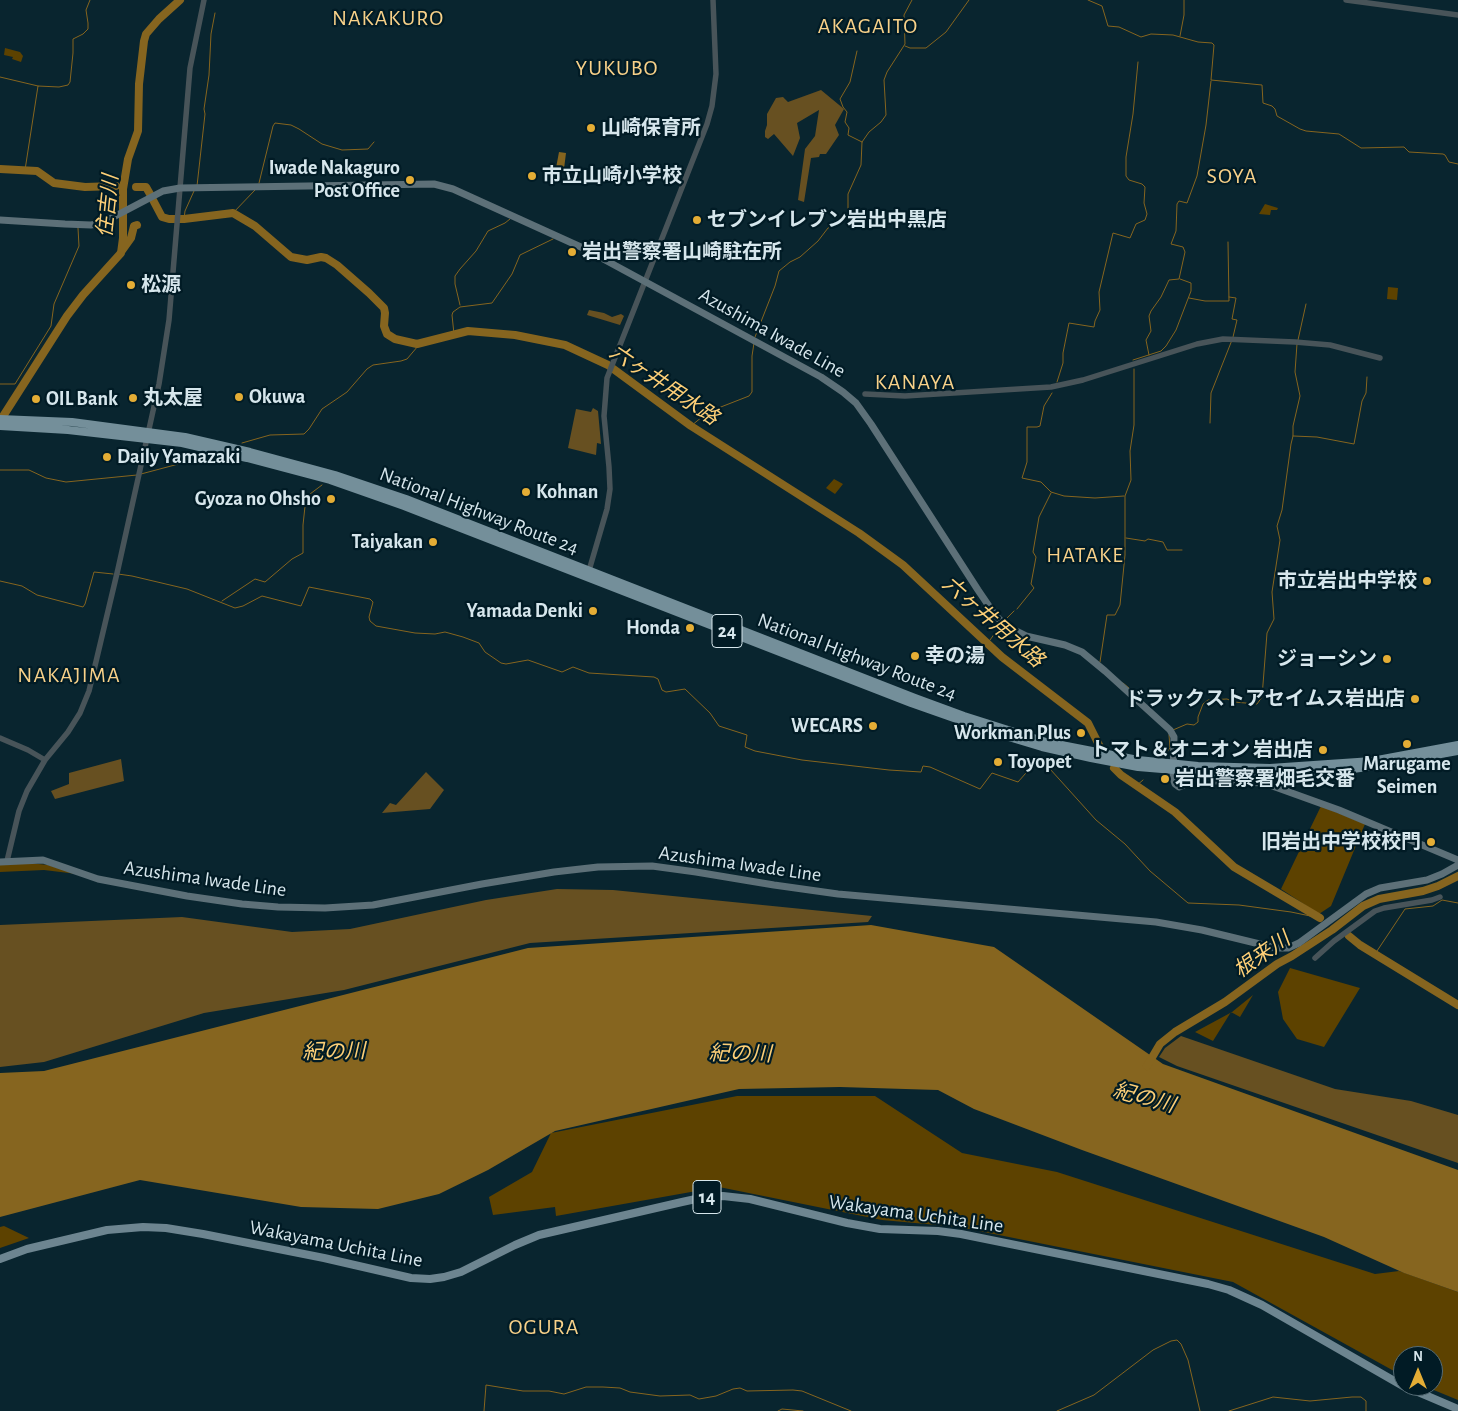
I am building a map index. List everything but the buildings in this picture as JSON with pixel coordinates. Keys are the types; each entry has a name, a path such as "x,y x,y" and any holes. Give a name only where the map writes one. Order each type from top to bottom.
{"highway":[{"name":"National Highway Route 24","path":"0,419 72,422 147,435 330,480 588,574 911,703 1042,747 1100,760 1222,774 1309,773 1375,766 1458,751"},
{"name":"National Highway Route 24","path":"2,426 147,435"},
{"name":"National Highway Route 24","path":"1174,767 1270,768 1308,766 1372,761 1458,745"}],"main road":[{"name":"Azushima Iwade Line","path":"0,220 90,225 102,223 119,216 163,191 180,188 424,184 443,186 583,248 821,377 844,392 856,403 871,424 995,615 1006,626 1015,631 1082,652 1105,671 1170,730 1174,737 1174,767"},
{"path":"1174,767 1175,784 1179,787 1195,780 1264,783 1339,810 1458,860"},
{"name":"Azushima Iwade Line","path":"3,861 43,860 98,879 187,896 242,904 324,908 373,904 554,872 598,867 652,866 774,886 838,894 1156,922 1202,930 1276,948 1288,948 1299,943 1366,894 1380,888 1427,880 1458,865"},
{"name":"Wakayama Uchita Line","path":"0,1259 27,1249 107,1230 143,1227 166,1228 305,1254 411,1278 430,1279 461,1272 539,1235 705,1197 723,1196 750,1199 847,1223 880,1229 938,1231 961,1234 1208,1284 1229,1290 1262,1306 1393,1380"},
{"name":"Wakayama Uchita Line","path":"1427,1396 1458,1409"}],"street":[{"path":"3,861 19,811 28,791 46,760 80,713 89,691 118,569 158,384 169,320 190,68 204,0"},
{"path":"588,574 607,509 610,489 604,416 607,378 681,188 695,158 712,106 716,74 713,0"},
{"path":"1346,0 1458,15"},
{"path":"856,403 868,391 928,394 1035,388 1067,384 1197,344 1224,339 1330,345 1380,358"},
{"path":"0,738 46,760"},
{"path":"1316,958 1334,941 1375,911 1432,900 1440,896"}],"shaded area":[{"path":"5,48 20,52 23,56 21,62 12,59 13,57 4,55"},
{"path":"821,90 844,109 835,125 839,135 826,154 820,154 819,157 811,158 804,202 798,200 805,149 815,136 819,110 797,123 800,138 793,156 774,134 768,139 765,137 767,114 776,98 783,97 788,102"},
{"path":"1265,204 1278,208 1277,210 1271,210 1270,215 1259,214"},
{"path":"1388,287 1398,288 1397,300 1387,299"},
{"path":"589,310 612,317 621,314 624,316 620,325 587,315"},
{"path":"593,408 598,411 601,444 597,443 596,455 568,448 576,409 591,412"},
{"path":"834,479 843,484 835,494 826,488"},
{"path":"121,759 124,781 55,799 51,791 69,784 69,773"},
{"path":"426,772 444,790 430,809 382,813 390,803 396,805"},
{"path":"1321,806 1365,824 1331,906 1319,914 1281,889"},
{"path":"29,863 48,865 77,874 44,870 0,872 0,865"},
{"path":"557,889 613,890 872,916 868,922 530,943 344,990 204,1013 44,1062 0,1067 0,925 182,917 292,932 350,929 486,900"},
{"path":"1290,968 1360,988 1324,1047 1297,1039 1283,1019 1278,992"},
{"path":"1253,995 1240,1017 1232,1012"},
{"path":"1230,1013 1213,1041 1195,1032"},
{"path":"1181,1036 1335,1089 1411,1101 1458,1115 1458,1163 1177,1066 1159,1057 1165,1048"},
{"path":"737,1096 875,1096 962,1153 1057,1172 1375,1274 1399,1271 1458,1292 1458,1400 1443,1394 1443,1346 1393,1346 1393,1370 1233,1282 959,1227 882,1220 719,1187 556,1216 555,1207 493,1215 489,1197 532,1172 551,1133"},
{"path":"4,1226 29,1238 0,1248 0,1227"}],"water":[{"path":"559,152 566,153 564,169 556,168"},
{"name":"紀の川","path":"871,925 994,947 1163,1064 1458,1170 1458,1292 1404,1273 1324,1237 974,1109 938,1090 840,1087 739,1089 555,1131 488,1170 439,1194 378,1209 301,1207 140,1180 0,1217 0,1073 44,1071 528,948"}],"waterway":[{"path":"25,170 38,86 59,87 68,85 70,82 73,39 88,29 86,10 90,0"},
{"name":"住吉川","path":"0,421 67,316 83,295 121,253 123,238 123,189 128,159 138,131 139,84 144,41 146,34 159,19 180,0"},
{"path":"755,337 779,271 800,257 818,241 828,228 843,221 848,215 848,194 861,165 862,142 886,115 884,80 905,44 904,15 912,0"},
{"path":"905,46 910,48 926,48 946,32 969,0"},
{"path":"1088,0 1102,6 1108,26 1119,27 1141,37 1151,34 1173,35 1198,42 1212,43 1214,45 1211,80 1262,85 1263,103 1272,106 1277,116 1300,129 1339,134 1361,148 1404,147 1409,152 1443,154 1449,162 1458,164"},
{"path":"1180,36 1184,15 1184,0"},
{"path":"197,186 209,75 211,34 215,13"},
{"path":"857,51 850,82 840,99 847,112 845,122 849,128 848,135 862,142"},
{"path":"1057,382 1063,363 1069,323 1094,327 1100,310 1099,292 1113,233 1130,238 1136,224 1145,220 1147,214 1144,203 1145,187 1142,184 1129,180 1126,176 1126,157 1133,114 1138,62"},
{"path":"0,77 38,86"},
{"path":"1149,355 1146,340 1151,331 1149,316 1169,280 1179,279 1185,252 1183,247 1171,244 1176,231 1177,204 1179,201 1187,203 1197,176 1211,81"},
{"path":"259,183 275,123 291,125 322,144 342,150 368,149 374,142"},
{"name":"六ヶ井用水路","path":"0,169 37,171 54,183 85,187 116,186"},
{"name":"六ヶ井用水路","path":"136,187 146,187 150,194"},
{"path":"233,213 255,190"},
{"path":"184,219 185,211 194,191"},
{"name":"六ヶ井用水路","path":"153,200 162,217 184,219 233,213 255,226 291,257 307,260 321,257 326,258 337,265 384,308 384,326 387,334 395,339 417,344 468,331 515,335 565,345 608,365 691,426 859,533 903,565 1002,657 1088,723 1100,747"},
{"path":"460,305 455,276 476,251 488,231 510,219"},
{"name":"六ヶ井用水路","path":"121,252 131,238 134,226 137,225"},
{"path":"0,384 15,384 51,326 54,304 79,246 78,228"},
{"path":"454,334 453,312 460,307 492,303 512,274 520,255 553,239"},
{"path":"1189,298 1205,301 1229,301 1228,242"},
{"path":"1133,360 1161,351 1176,330 1191,291 1191,283 1180,279"},
{"path":"1229,297 1236,298 1232,319 1237,320 1233,337"},
{"path":"1298,340 1306,304"},
{"path":"1210,423 1211,393 1232,340"},
{"path":"691,426 708,412 749,396 752,392 754,343"},
{"path":"242,443 270,435 304,434 322,409 347,392 367,369 373,365 407,359 418,346 417,344"},
{"path":"1173,730 1187,724 1194,725 1198,722 1203,704 1208,700 1227,699 1234,702 1257,704 1262,697 1267,633 1274,619 1272,592 1280,540 1277,526 1282,510 1293,426 1300,396 1295,372 1297,344"},
{"path":"1100,662 1107,615 1115,615 1120,605 1125,555 1125,496 1131,480 1130,451 1134,425 1134,369"},
{"path":"1293,436 1317,437 1354,444 1362,401 1366,393 1367,377"},
{"path":"1052,393 1044,406 1040,426 1027,427 1027,462 1022,478 1041,482 1051,492 1064,496 1095,498 1124,496"},
{"path":"141,474 205,457"},
{"path":"0,470 29,470 46,478 66,482 137,475"},
{"path":"222,601 255,579 265,582 292,559 303,553 306,497 322,485"},
{"path":"1017,609 1034,588 1031,584 1036,557 1033,552 1039,517 1051,493"},
{"path":"1126,538 1163,542 1167,550 1182,550"},
{"path":"0,581 22,586 37,595 83,607 94,572 113,574"},
{"path":"118,574 187,589 235,608 262,596 301,606 309,587 370,599 373,602 369,617 370,621 376,626 415,633 435,634 445,632 463,637 479,643 485,652 501,663 506,664 528,660 562,672 573,667 589,673 654,677 658,679 662,690 666,692 685,689 710,713 719,726 747,735 745,747 755,751 802,760 889,770 921,772 923,766 930,767 980,789 992,773 1018,782 1041,759 1096,820 1125,844 1150,871 1188,903 1239,905 1320,918"},
{"path":"1004,621 1014,611"},
{"path":"987,644 1001,625"},
{"path":"1123,683 1129,688"},
{"path":"1163,757 1170,748 1169,735"},
{"name":"六ヶ井用水路","path":"1114,768 1121,775 1175,812 1234,867 1320,918"},
{"path":"1136,786 1143,780"},
{"name":"根来川","path":"1147,1066 1160,1044 1175,1032 1225,1002 1277,964 1332,930 1363,906 1379,899 1423,891 1458,876"},
{"path":"1375,954 1405,909 1433,906 1442,900 1458,903"},
{"name":"六ヶ井用水路","path":"1349,936 1360,945 1458,1005"},
{"path":"1057,1411 1094,1395 1153,1350 1177,1340 1181,1344 1188,1360 1200,1411"},
{"path":"484,1411 486,1385 523,1391 549,1391 564,1394 586,1387 620,1388 630,1392 660,1396 690,1395 699,1399 716,1396 740,1388 747,1391 793,1390 802,1391 851,1411"},
{"path":"1229,1411 1273,1397 1310,1401 1361,1397 1366,1401 1366,1411"},
{"path":"778,1411 782,1409 803,1411"}],"place":[{"name":"山崎保育所","path":"591,128"},
{"name":"市立山崎小学校","path":"532,176"},
{"name":"Iwade Nakaguro Post Office","path":"410,180"},
{"name":"セブンイレブン岩出中黒店","path":"697,220"},
{"name":"岩出警察署山崎駐在所","path":"572,252"},
{"name":"松源","path":"131,285"},
{"name":"Okuwa","path":"239,397"},
{"name":"丸太屋","path":"133,398"},
{"name":"OIL Bank","path":"36,399"},
{"name":"Daily Yamazaki","path":"107,457"},
{"name":"Kohnan","path":"526,492"},
{"name":"Gyoza no Ohsho","path":"331,499"},
{"name":"Taiyakan","path":"433,542"},
{"name":"市立岩出中学校","path":"1427,581"},
{"name":"Yamada Denki","path":"593,611"},
{"name":"Honda","path":"690,628"},
{"name":"幸の湯","path":"915,656"},
{"name":"ジョーシン","path":"1387,659"},
{"name":"ドラックストアセイムス岩出店","path":"1415,699"},
{"name":"WECARS","path":"873,726"},
{"name":"Workman Plus","path":"1081,733"},
{"name":"Marugame Seimen","path":"1407,744"},
{"name":"トマト＆オニオン 岩出店","path":"1323,750"},
{"name":"Toyopet","path":"998,762"},
{"name":"岩出警察署畑毛交番","path":"1165,779"},
{"name":"旧岩出中学校校門","path":"1431,842"}],"district":[{"name":"NAKAKURO","path":"388,18"},
{"name":"AKAGAITO","path":"868,26"},
{"name":"YUKUBO","path":"617,68"},
{"name":"SOYA","path":"1232,176"},
{"name":"KANAYA","path":"915,382"},
{"name":"HATAKE","path":"1085,555"},
{"name":"NAKAJIMA","path":"69,675"},
{"name":"OGURA","path":"544,1327"}]}
